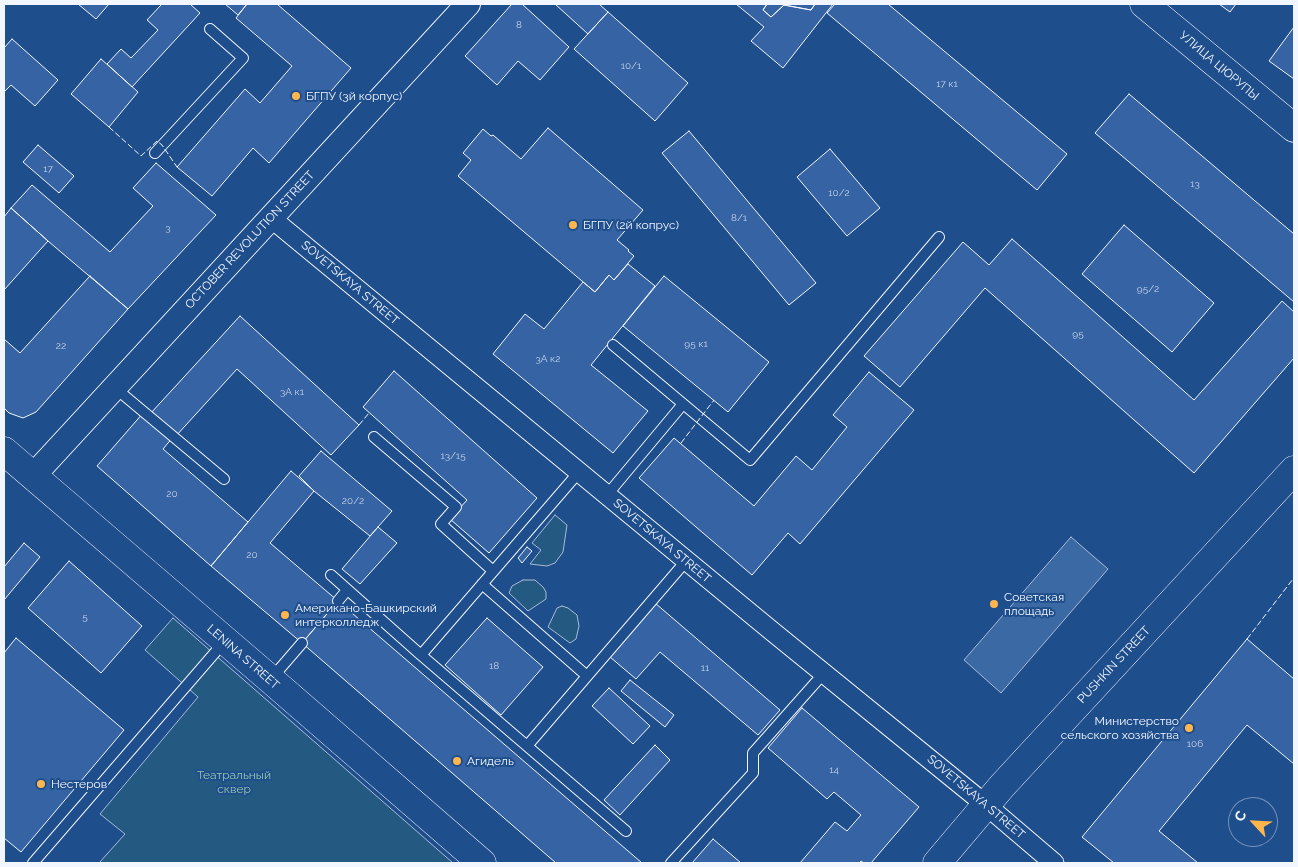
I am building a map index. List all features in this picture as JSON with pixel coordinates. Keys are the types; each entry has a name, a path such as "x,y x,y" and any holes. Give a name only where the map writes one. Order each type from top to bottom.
{"main road":[{"name":"УЛИЦА ЦЮРУПЫ","path":"1144,4 1292,121"},
{"name":"LENINA STREET","path":"4,452 482,863"},
{"name":"PUSHKIN STREET","path":"937,863 1008,778 1294,470"}],"street":[{"name":"OCTOBER REVOLUTION STREET","path":"33,476 468,4"},
{"name":"SOVETSKAYA STREET","path":"271,218 686,561 986,805 1054,863"}],"lane":[{"path":"155,153 242,58 210,29"},
{"path":"612,345 750,460 939,237"},
{"path":"114,387 224,480"},
{"path":"607,495 683,404"},
{"path":"374,437 456,507 441,524 493,571"},
{"path":"420,655 579,472"},
{"path":"527,746 686,561"},
{"path":"331,575 420,655 626,832"},
{"path":"482,584 587,676"},
{"path":"338,601 347,590"},
{"path":"33,863 225,641"},
{"path":"270,679 302,643"},
{"path":"671,863 753,773 754,753 824,673"}],"green space":[{"path":"555,515 567,525 563,552 555,563 547,566 530,564 541,550 532,543"},
{"path":"523,580 535,580 546,592 546,599 528,611 509,593 512,586"},
{"path":"562,606 577,615 579,626 576,639 570,643 548,627 557,608"},
{"name":"Театральный сквер","path":"173,618 453,863 99,863 125,834 100,814 198,697 145,650"}],"shaded area":[{"path":"1071,537 1108,569 1001,693 964,660"}],"building":[{"path":"78,4 109,4 96,19"},
{"path":"162,4 190,4 200,13 132,87 107,64 121,49 131,58 158,30 147,20"},
{"path":"225,4 247,4 238,15"},
{"name":"БГПУ (3й корпус)","path":"247,4 277,4 351,68 269,163 253,148 212,196 177,167 245,89 260,103 292,66 236,18"},
{"path":"512,4 522,4 569,47 540,80 518,61 497,85 465,56"},
{"path":"555,4 599,4 608,12 588,34"},
{"path":"736,4 767,4 763,10 771,17 784,5 811,10 815,4 833,4 783,68 751,41 764,27"},
{"path":"767,4 815,4 811,10 784,5 771,17 763,10"},
{"path":"835,4 888,4 1067,154 1037,190 827,13"},
{"path":"1219,4 1236,4 1230,12"},
{"path":"608,12 688,83 655,121 574,49"},
{"path":"1294,27 1294,79 1269,61"},
{"path":"12,39 58,80 35,106 11,85 4,92 4,48"},
{"path":"101,59 138,92 109,127 71,94"},
{"path":"1129,94 1294,234 1294,302 1095,133"},
{"name":"БГПУ (2й копрус)","path":"548,128 643,210 617,240 634,256 614,280 609,275 595,292 458,176 471,160 463,153 483,129 521,159"},
{"path":"689,131 816,283 789,305 662,153"},
{"path":"38,145 74,176 59,193 23,162"},
{"path":"830,149 880,208 847,236 797,177"},
{"path":"156,163 216,215 128,309 11,208 32,185 110,252 153,206 133,188"},
{"path":"11,208 48,241 4,290 4,217"},
{"path":"1124,225 1214,303 1172,352 1082,274"},
{"path":"1012,239 1194,400 1282,301 1294,312 1294,358 1194,473 985,288 900,387 864,356 963,242 989,265"},
{"path":"628,264 655,286 591,365 648,411 613,453 493,354 525,314 544,329 583,282 595,292 609,275 614,280"},
{"path":"90,276 128,309 36,412 23,418 9,413 4,408 4,339 20,353"},
{"path":"664,276 769,362 728,412 623,326"},
{"path":"240,316 359,425 331,455 237,369 175,437 150,414"},
{"path":"394,371 537,498 489,553 450,519 467,500 363,407"},
{"path":"869,372 914,410 800,544 788,533 752,575 639,478 674,438 754,506 796,456 812,470 847,427 833,415"},
{"path":"144,412 173,437 163,449 248,522 211,566 97,466"},
{"path":"321,451 392,511 370,536 314,491 299,476"},
{"path":"291,471 314,491 270,543 338,601 302,643 211,566"},
{"path":"378,527 397,543 360,584 342,569"},
{"path":"24,543 40,557 4,600 4,567"},
{"path":"527,547 532,551 522,563 518,558"},
{"path":"69,561 142,626 101,673 28,608"},
{"path":"338,601 642,863 556,863 302,643"},
{"path":"655,603 780,710 758,735 660,652 636,679 610,657"},
{"path":"487,618 543,667 501,715 445,665"},
{"name":"Нестеров","path":"16,638 124,730 21,852 4,838 4,653"},
{"path":"1247,639 1294,679 1294,764 1247,725 1159,831 1198,863 1114,863 1082,837"},
{"path":"630,680 674,715 665,727 621,691"},
{"path":"609,688 650,726 633,744 592,706"},
{"path":"802,708 919,807 871,863 861,861 859,863 800,863 835,822 847,831 861,815 834,792 827,799 768,748"},
{"path":"655,745 670,760 620,815 604,800"},
{"path":"713,839 741,863 692,863"}],"fence":[{"path":"109,127 141,156 157,141 162,145 177,167"},
{"path":"681,443 714,400"},
{"path":"359,425 369,413"},
{"path":"1247,639 1293,579"}],"place":[{"name":"БГПУ (3й корпус)","path":"296,96"},
{"name":"БГПУ (2й копрус)","path":"573,225"},
{"name":"Советская площадь","path":"994,604"},
{"name":"Американо-Башкирский интерколледж","path":"285,615"},
{"name":"Министерство сельского хозяйства","path":"1189,728"},
{"name":"Агидель","path":"457,761"},
{"name":"Нестеров","path":"41,784"}]}
